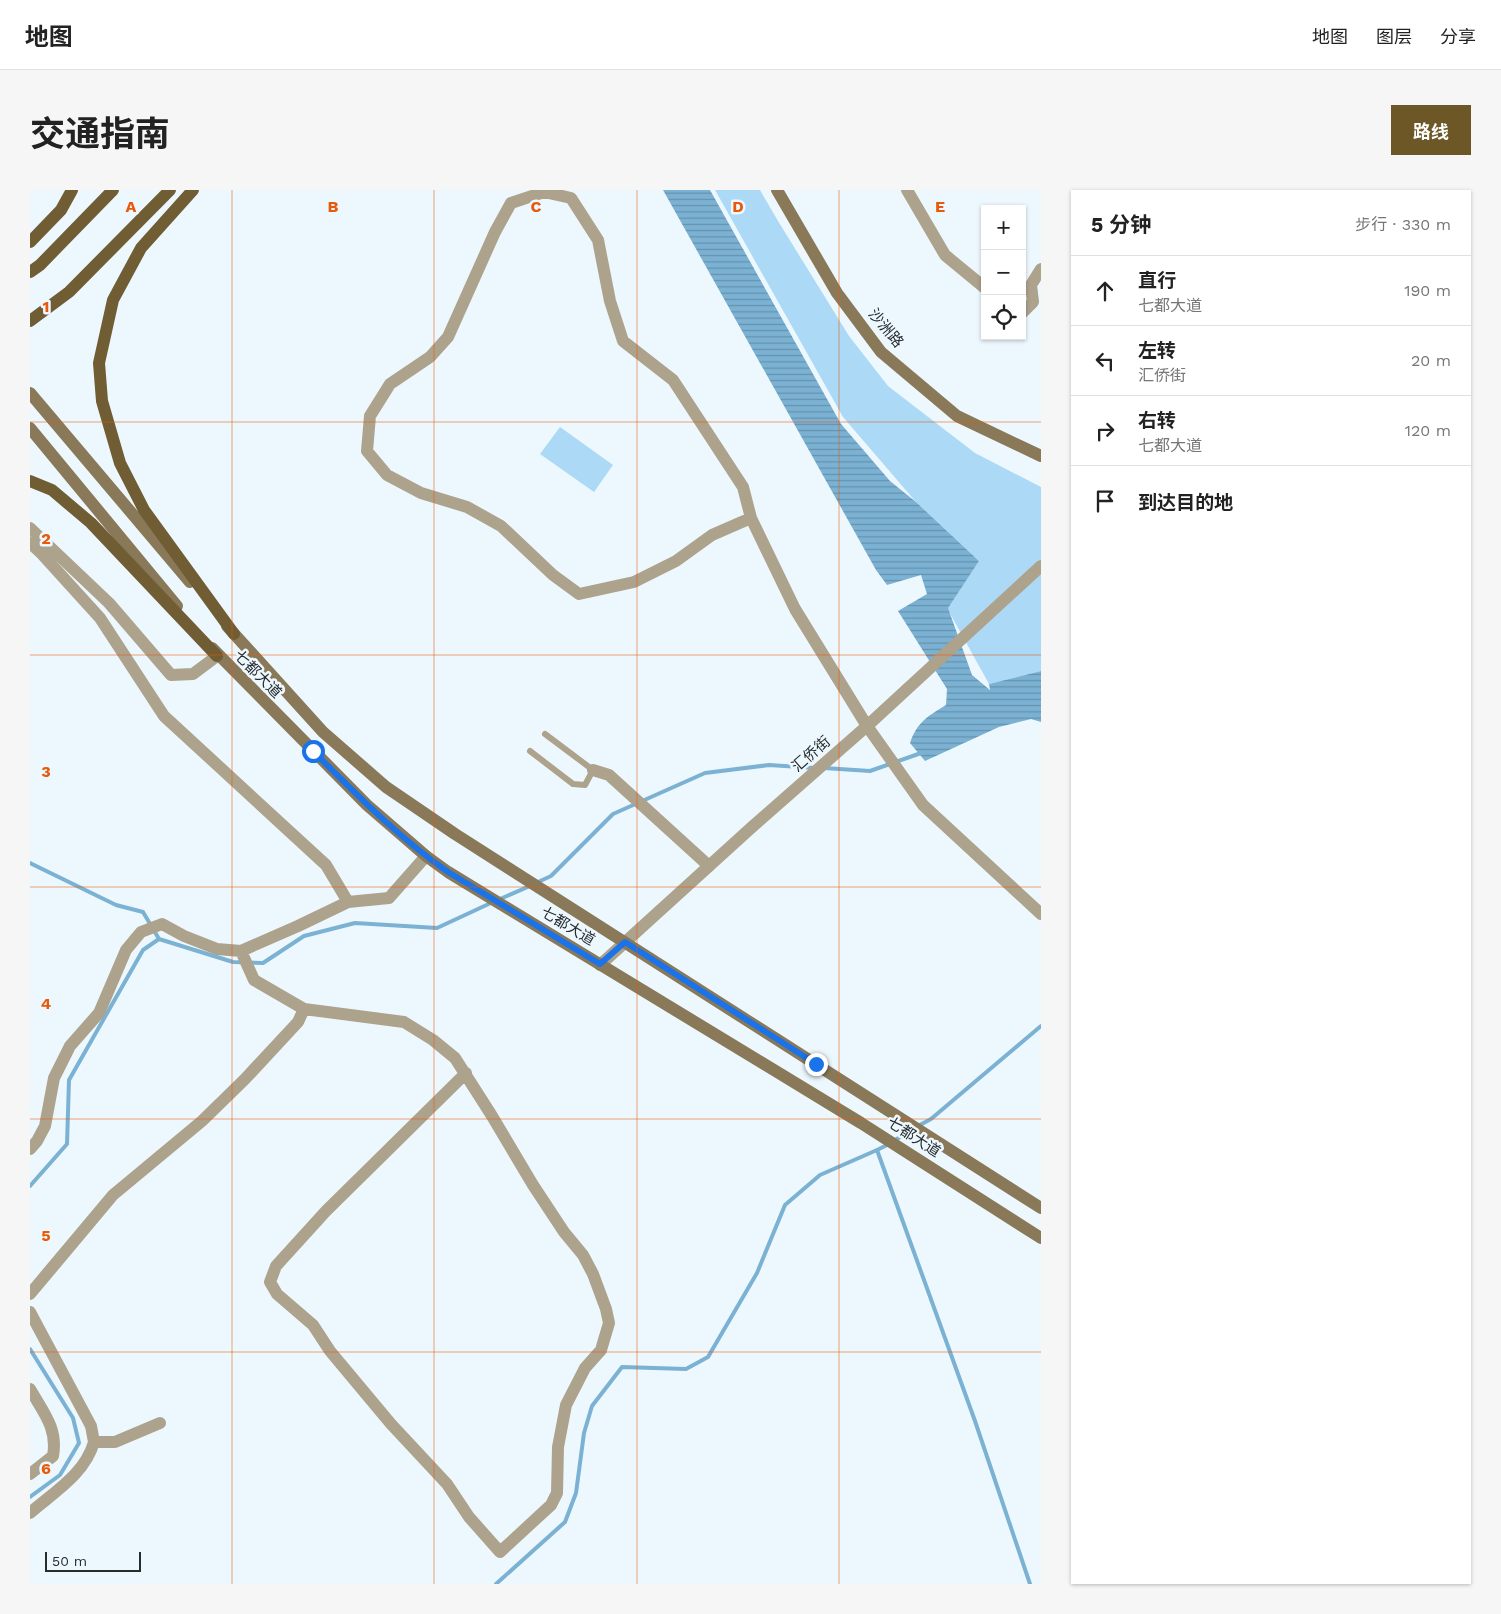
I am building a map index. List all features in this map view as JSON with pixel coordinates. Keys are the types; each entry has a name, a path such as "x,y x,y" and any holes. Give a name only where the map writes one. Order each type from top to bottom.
{"main road":[{"path":"30,242 61,210 72,190"},
{"path":"30,272 40,265 113,190"},
{"path":"30,321 69,292 170,190"},
{"path":"193,190 141,248 113,300 99,363 102,402 120,463 144,510 234,634"},
{"name":"沙洲路","path":"777,190 837,293 881,352 957,416 1041,456"},
{"name":"七都大道","path":"30,393 234,634 324,732 379,781 494,859 1041,1208"},
{"name":"七都大道","path":"30,428 217,656 367,805 426,856 448,872 862,1123 1041,1238"},
{"path":"30,481 52,490 91,523 217,656"}],"street":[{"path":"907,190 945,255 981,285"},
{"path":"750,518 712,535 676,561 634,582 579,594 553,575 500,526 467,507 421,493 388,475 367,451 370,416 390,384 430,357 448,337 463,308 467,294 491,241 511,203 544,192 571,198 598,240 610,301 624,342 673,380 742,487 750,518 795,609 867,726 923,804 1041,914"},
{"path":"1026,309 1033,302 1031,285 1041,269"},
{"path":"30,528 109,603 171,675 193,674 217,656"},
{"path":"30,543 41,552 100,618 164,716 326,865 348,902"},
{"name":"汇侨街","path":"600,964 867,726 1041,566"},
{"path":"593,770 609,775 709,866"},
{"path":"30,1149 45,1126 54,1078 70,1046 98,1013 126,950 141,932 162,924 184,936 217,949 243,954 348,902 389,898 426,856"},
{"path":"243,954 254,980 304,1009 404,1022 433,1040 455,1058 466,1073 533,1185 564,1232 583,1255 593,1274 606,1308 609,1323 601,1350 585,1368 566,1405 558,1448 557,1493 551,1506 500,1552 469,1517 447,1484 391,1424 330,1351 314,1325 277,1294 270,1282 276,1266 326,1211 466,1073"},
{"path":"30,1294 113,1196 202,1121 298,1022 304,1009"},
{"path":"30,1312 91,1426 94,1442 86,1463 30,1513"},
{"path":"30,1389 53,1430 56,1443 54,1456 30,1474"},
{"path":"94,1442 115,1442 160,1423"}],"lane":[{"path":"530,751 573,784 585,785 593,770 545,734"}],"shaded area":[{"path":"663,190 710,190 841,424 890,481 916,502 979,561 948,608 972,675 990,690 989,684 1041,671 1041,722 1031,719 999,727 925,761 910,743 916,730 924,720 946,705 947,689 898,611 927,594 921,575 887,585 876,570"},
{"path":"715,190 760,190 849,336 888,386 975,453 1041,487 1041,671 989,684 947,608 979,561 916,502 843,417"},
{"path":"560,427 613,465 594,492 540,454"}],"waterway":[{"path":"824,768 870,771 924,752"},
{"path":"536,883 551,876 613,814 705,773 769,765 815,768"},
{"path":"30,863 116,905 143,912 159,939"},
{"path":"500,899 530,886"},
{"path":"30,1186 67,1144 69,1080 143,950 159,939 233,962 263,963 304,936 355,923 437,928 493,902"},
{"path":"918,1126 931,1119 1041,1026"},
{"path":"895,1140 912,1130"},
{"path":"496,1584 565,1522 576,1493 584,1433 592,1406 622,1367 686,1369 708,1357 757,1273 785,1205 820,1175 889,1144"},
{"path":"877,1150 975,1421 1030,1584"},
{"path":"30,1349 73,1418 79,1443 60,1475 30,1497"}],"route":[{"path":"313,751 367,805 426,856 448,872 600,964 625,942 816,1064"}]}
